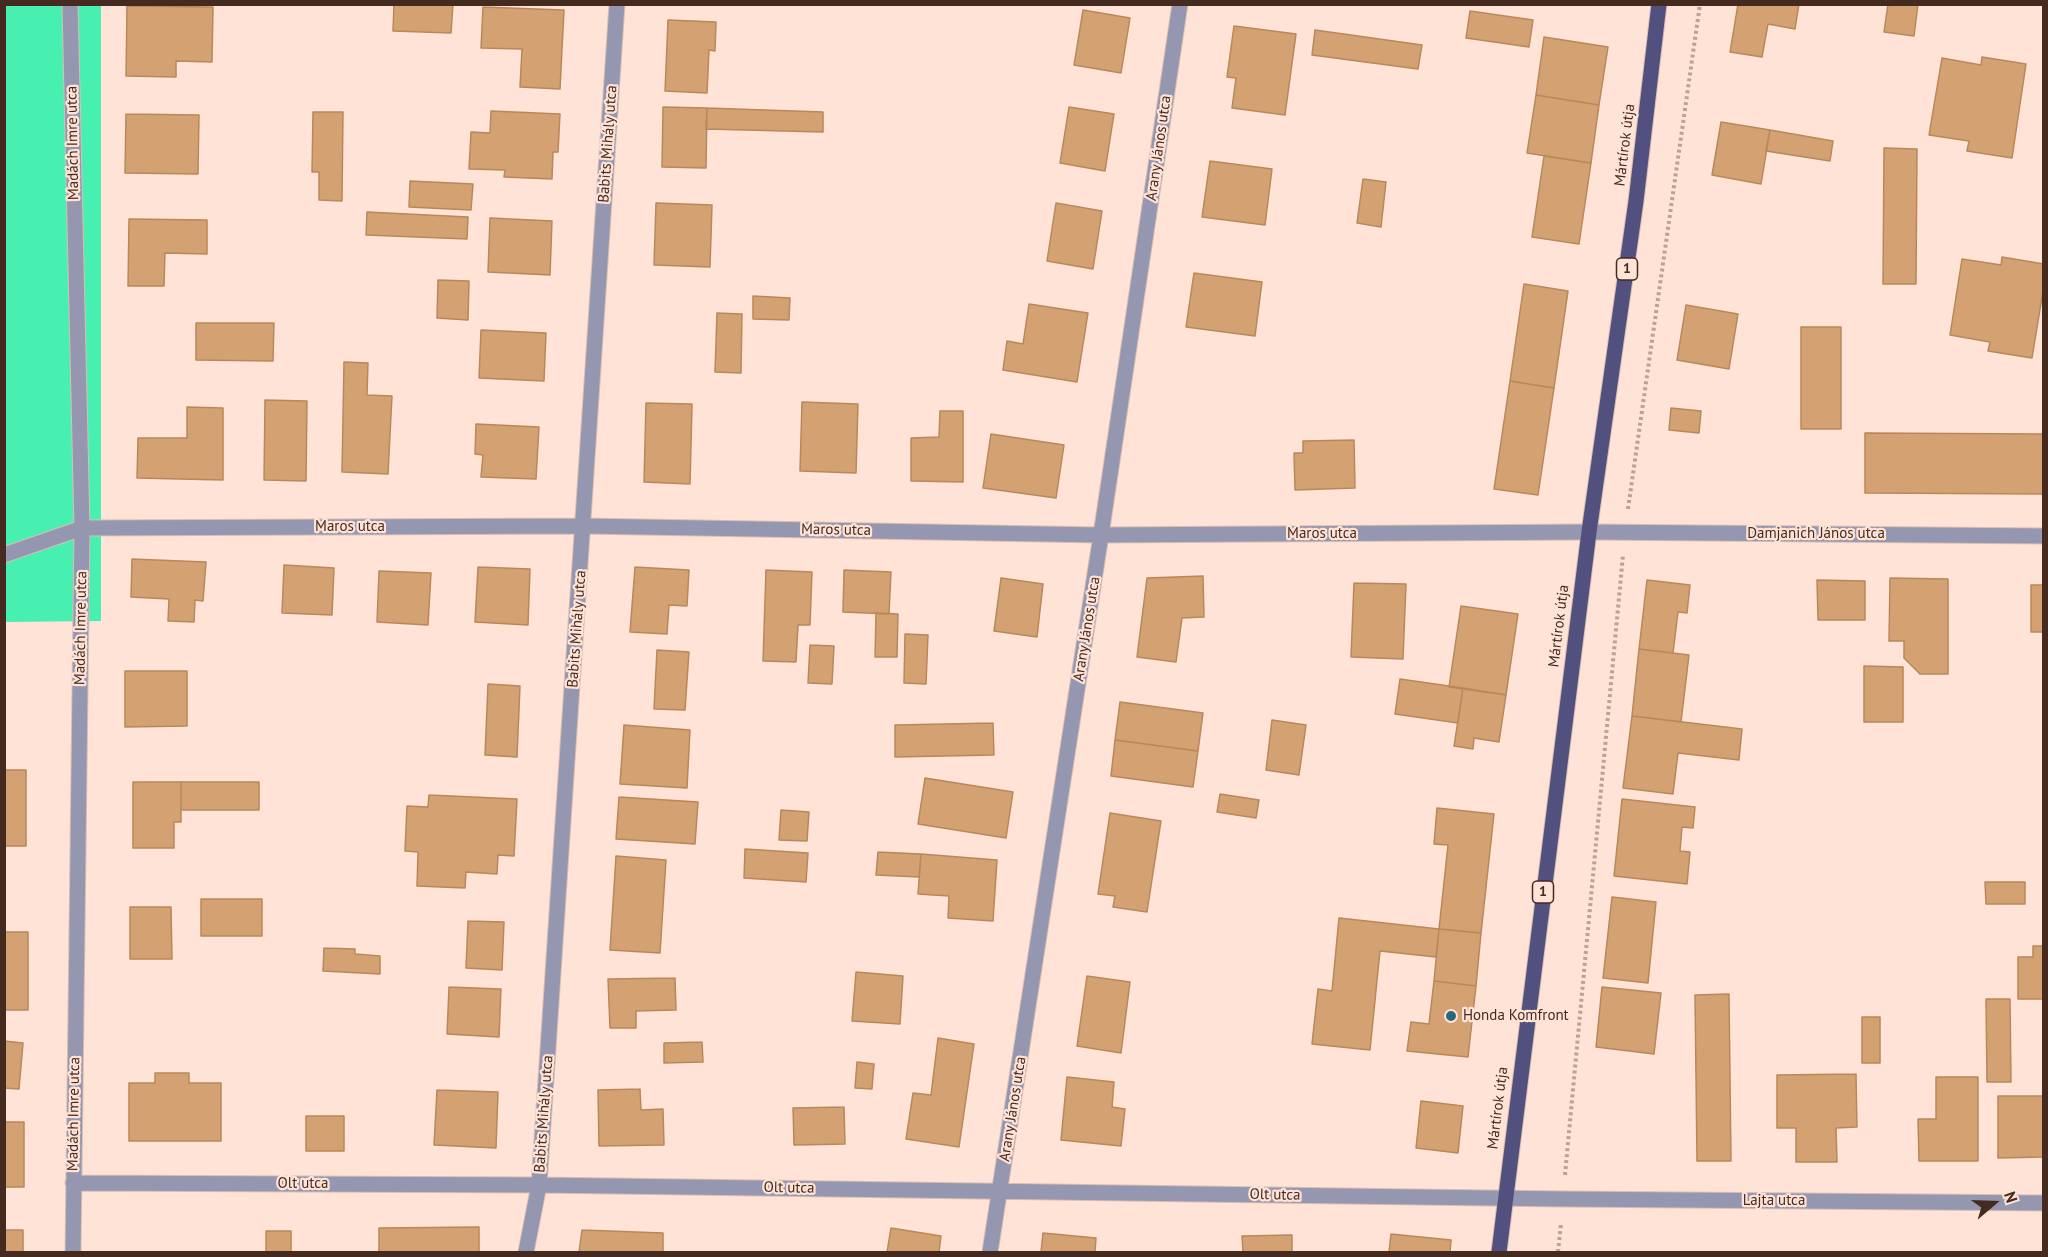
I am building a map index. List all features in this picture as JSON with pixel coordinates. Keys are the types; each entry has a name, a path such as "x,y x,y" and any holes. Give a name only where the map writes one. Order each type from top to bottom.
{"main road":[{"name":"Mártírok útja","path":"1499,1252 1589,532 1636,201 1659,4"}],"street":[{"name":"Madách Imre utca","path":"70,4 82,528 73,1252"},
{"name":"Babits Mihály utca","path":"526,1252 539,1185 617,4"},
{"name":"Arany János utca","path":"990,1252 1101,535 1180,4"},
{"name":"Maros utca","path":"4,555 82,528 584,526 1101,535 1589,532"},
{"name":"Damjanich János utca","path":"1589,532 2043,536"},
{"name":"Olt utca","path":"73,1183 539,1185 1505,1198"},
{"name":"Lajta utca","path":"1505,1198 2043,1203"}],"path":[{"path":"1558,1252 1625,533 1700,4"}],"green space":[{"path":"4,5 101,5 101,621 5,622"}],"building":[{"path":"394,4 453,4 451,33 393,31"},
{"path":"1738,4 1799,4 1795,29 1768,24 1762,57 1730,52"},
{"path":"1888,4 1918,4 1914,36 1884,32"},
{"path":"127,6 213,7 212,62 176,61 176,77 126,76"},
{"path":"483,7 564,10 560,89 520,87 522,49 481,48"},
{"path":"1083,10 1130,18 1121,73 1074,65"},
{"path":"1470,11 1533,20 1529,47 1466,38"},
{"path":"668,20 716,22 715,51 709,50 707,93 665,91"},
{"path":"1234,26 1296,34 1285,115 1232,108 1236,78 1227,77"},
{"path":"1315,30 1422,45 1418,69 1312,55"},
{"path":"1544,37 1608,47 1599,105 1536,95"},
{"path":"1982,57 2026,64 2012,158 1967,151 1969,141 1929,135 1942,58 1981,65"},
{"path":"1536,95 1599,105 1591,163 1527,153"},
{"path":"663,107 707,108 706,168 662,167"},
{"path":"1069,107 1114,114 1105,171 1060,163"},
{"path":"707,108 823,112 823,132 706,129"},
{"path":"491,111 560,114 558,152 553,152 552,179 504,177 505,170 469,169 471,132 490,133"},
{"path":"313,112 343,112 342,201 319,200 319,172 312,172"},
{"path":"126,114 199,115 198,174 125,173"},
{"path":"1721,122 1770,130 1761,184 1712,175"},
{"path":"1770,130 1833,141 1830,161 1766,151"},
{"path":"1884,148 1917,149 1916,284 1883,284"},
{"path":"1544,156 1591,163 1579,244 1532,237"},
{"path":"1210,161 1272,169 1265,225 1202,217"},
{"path":"1363,179 1386,182 1381,227 1357,223"},
{"path":"410,181 473,184 471,210 409,207"},
{"path":"656,203 712,205 710,267 654,265"},
{"path":"1056,203 1102,211 1093,269 1047,261"},
{"path":"367,212 468,217 467,239 366,235"},
{"path":"490,218 552,221 550,275 488,272"},
{"path":"129,219 207,220 207,254 165,253 164,286 128,286"},
{"path":"2002,257 2044,264 2044,285 2032,358 1988,351 1990,342 1950,335 1962,259 2001,265"},
{"path":"1194,273 1262,282 1255,336 1186,327"},
{"path":"438,280 469,281 468,320 437,318"},
{"path":"1524,284 1568,291 1554,388 1510,381"},
{"path":"753,296 790,298 789,320 753,319"},
{"path":"1029,304 1088,313 1077,382 1003,370 1007,341 1023,344"},
{"path":"1686,305 1738,314 1729,369 1677,360"},
{"path":"717,313 742,314 741,373 715,372"},
{"path":"196,323 274,323 273,361 196,360"},
{"path":"1801,327 1841,327 1841,429 1801,429"},
{"path":"481,330 546,333 544,381 479,378"},
{"path":"344,362 368,363 367,395 392,396 388,474 342,472"},
{"path":"1510,381 1554,388 1538,495 1494,489"},
{"path":"265,400 307,401 306,481 264,480"},
{"path":"802,402 858,404 856,473 800,471"},
{"path":"646,403 692,404 690,484 644,482"},
{"path":"187,407 223,408 223,480 137,478 138,438 187,438"},
{"path":"1671,408 1701,411 1699,433 1669,430"},
{"path":"940,411 963,411 963,482 911,481 911,438 939,437"},
{"path":"476,424 539,427 536,479 481,477 483,455 475,454"},
{"path":"1865,433 2044,434 2044,494 1865,493"},
{"path":"991,434 1064,445 1056,498 983,488"},
{"path":"1354,440 1355,488 1295,490 1294,453 1303,453 1303,441"},
{"path":"132,559 206,562 203,601 195,600 194,622 168,621 169,599 131,597"},
{"path":"284,565 334,568 332,615 282,613"},
{"path":"478,567 530,569 528,625 475,622"},
{"path":"635,567 689,570 687,606 669,605 667,634 630,632"},
{"path":"766,570 812,572 810,625 798,625 796,662 763,661"},
{"path":"844,570 891,572 889,614 843,612"},
{"path":"379,571 431,573 428,625 377,622"},
{"path":"1203,576 1204,617 1182,618 1176,662 1137,657 1147,578"},
{"path":"1001,578 1043,584 1037,637 994,631"},
{"path":"1890,578 1948,579 1948,674 1920,674 1904,658 1904,641 1889,641"},
{"path":"1647,580 1690,585 1687,613 1678,612 1673,653 1639,649"},
{"path":"1817,580 1865,581 1865,620 1818,620"},
{"path":"1354,583 1406,584 1403,659 1351,657"},
{"path":"2031,585 2044,585 2044,632 2031,632"},
{"path":"1461,606 1518,614 1506,695 1449,687"},
{"path":"876,613 898,614 897,657 875,657"},
{"path":"905,634 928,635 926,684 904,683"},
{"path":"810,645 834,646 832,684 808,683"},
{"path":"1639,649 1689,655 1681,722 1632,716"},
{"path":"657,650 689,652 685,710 654,709"},
{"path":"1864,666 1903,667 1903,722 1864,722"},
{"path":"125,671 187,671 187,726 125,727"},
{"path":"1400,679 1463,688 1458,723 1395,714"},
{"path":"488,684 520,686 517,757 485,755"},
{"path":"1463,688 1506,695 1499,742 1474,738 1473,749 1454,746"},
{"path":"1120,702 1203,713 1198,751 1115,740"},
{"path":"1632,716 1742,729 1739,760 1678,753 1673,794 1623,788"},
{"path":"1272,720 1306,725 1299,775 1266,770"},
{"path":"993,723 994,755 895,757 895,725"},
{"path":"624,725 690,730 687,788 620,784"},
{"path":"1115,740 1198,751 1193,787 1111,776"},
{"path":"4,770 26,770 26,846 4,846"},
{"path":"925,778 1013,792 1006,838 918,824"},
{"path":"133,782 181,782 181,822 174,822 174,848 133,848"},
{"path":"181,782 259,782 259,810 181,810"},
{"path":"1220,794 1259,800 1256,818 1217,812"},
{"path":"429,795 517,799 514,856 498,855 497,874 466,872 465,888 417,886 418,852 405,851 407,806 428,807"},
{"path":"619,797 698,802 695,844 616,839"},
{"path":"1622,799 1695,807 1693,828 1682,827 1680,851 1690,852 1687,884 1614,876"},
{"path":"1437,808 1494,814 1481,933 1439,929 1448,845 1434,844"},
{"path":"781,810 809,812 807,841 779,840"},
{"path":"1110,813 1161,821 1147,912 1113,907 1115,896 1098,894"},
{"path":"745,849 808,853 806,882 744,878"},
{"path":"878,852 921,854 919,877 876,875"},
{"path":"921,854 997,860 993,921 948,918 949,896 918,894"},
{"path":"616,856 666,860 660,953 610,950"},
{"path":"1985,882 2025,882 2025,904 1986,904"},
{"path":"1612,897 1656,902 1648,983 1603,978"},
{"path":"201,899 262,899 262,936 201,936"},
{"path":"130,907 171,907 172,959 130,959"},
{"path":"1339,918 1439,929 1436,957 1380,951 1370,1050 1312,1044 1318,989 1332,991"},
{"path":"468,921 504,922 502,970 466,968"},
{"path":"1439,929 1481,933 1476,986 1434,981"},
{"path":"4,932 28,932 28,1010 4,1010"},
{"path":"2033,946 2044,946 2044,999 2018,999 2018,957 2033,957"},
{"path":"324,948 355,949 355,954 380,956 380,974 323,971"},
{"path":"856,972 903,976 900,1024 852,1021"},
{"path":"1087,976 1130,982 1121,1053 1077,1046"},
{"path":"675,978 676,1010 636,1011 636,1028 610,1028 608,979"},
{"path":"1434,981 1476,986 1468,1057 1407,1051 1411,1022 1429,1024"},
{"path":"449,987 501,989 499,1037 447,1034"},
{"path":"1602,987 1661,993 1654,1054 1596,1047"},
{"path":"1729,994 1731,1161 1697,1161 1695,995"},
{"path":"1986,999 2010,999 2011,1082 1987,1082"},
{"path":"1862,1017 1880,1017 1880,1063 1862,1063"},
{"path":"938,1038 974,1044 959,1147 906,1139 913,1093 931,1095"},
{"path":"4,1041 23,1043 19,1089 4,1088"},
{"path":"702,1042 703,1062 664,1063 664,1043"},
{"path":"857,1062 874,1064 872,1089 855,1088"},
{"path":"155,1073 189,1073 189,1083 221,1083 221,1141 129,1141 129,1083 155,1083"},
{"path":"1856,1074 1857,1127 1836,1128 1837,1162 1796,1162 1796,1128 1777,1128 1777,1075"},
{"path":"1067,1077 1114,1082 1112,1107 1125,1109 1121,1146 1061,1140"},
{"path":"1936,1077 1978,1077 1978,1161 1919,1161 1918,1119 1936,1119"},
{"path":"640,1089 641,1110 663,1109 664,1145 599,1146 598,1090"},
{"path":"437,1090 498,1092 496,1148 434,1145"},
{"path":"1998,1096 2044,1096 2044,1157 1998,1158"},
{"path":"1421,1101 1463,1106 1458,1153 1416,1148"},
{"path":"844,1107 845,1144 794,1145 793,1108"},
{"path":"306,1116 344,1116 344,1151 306,1151"},
{"path":"4,1122 24,1122 24,1187 4,1187"},
{"path":"479,1227 479,1252 379,1252 379,1228"},
{"path":"891,1228 941,1236 939,1252 887,1252"},
{"path":"4,1230 23,1230 23,1252 4,1252"},
{"path":"582,1230 663,1233 663,1252 579,1252"},
{"path":"266,1231 291,1231 291,1252 266,1252"},
{"path":"1043,1233 1096,1238 1095,1252 1041,1252"},
{"path":"1391,1234 1451,1240 1450,1252 1389,1252"},
{"path":"1292,1235 1292,1252 1243,1252 1242,1236"}],"place":[{"name":"Honda Komfront","path":"1451,1016"}]}
